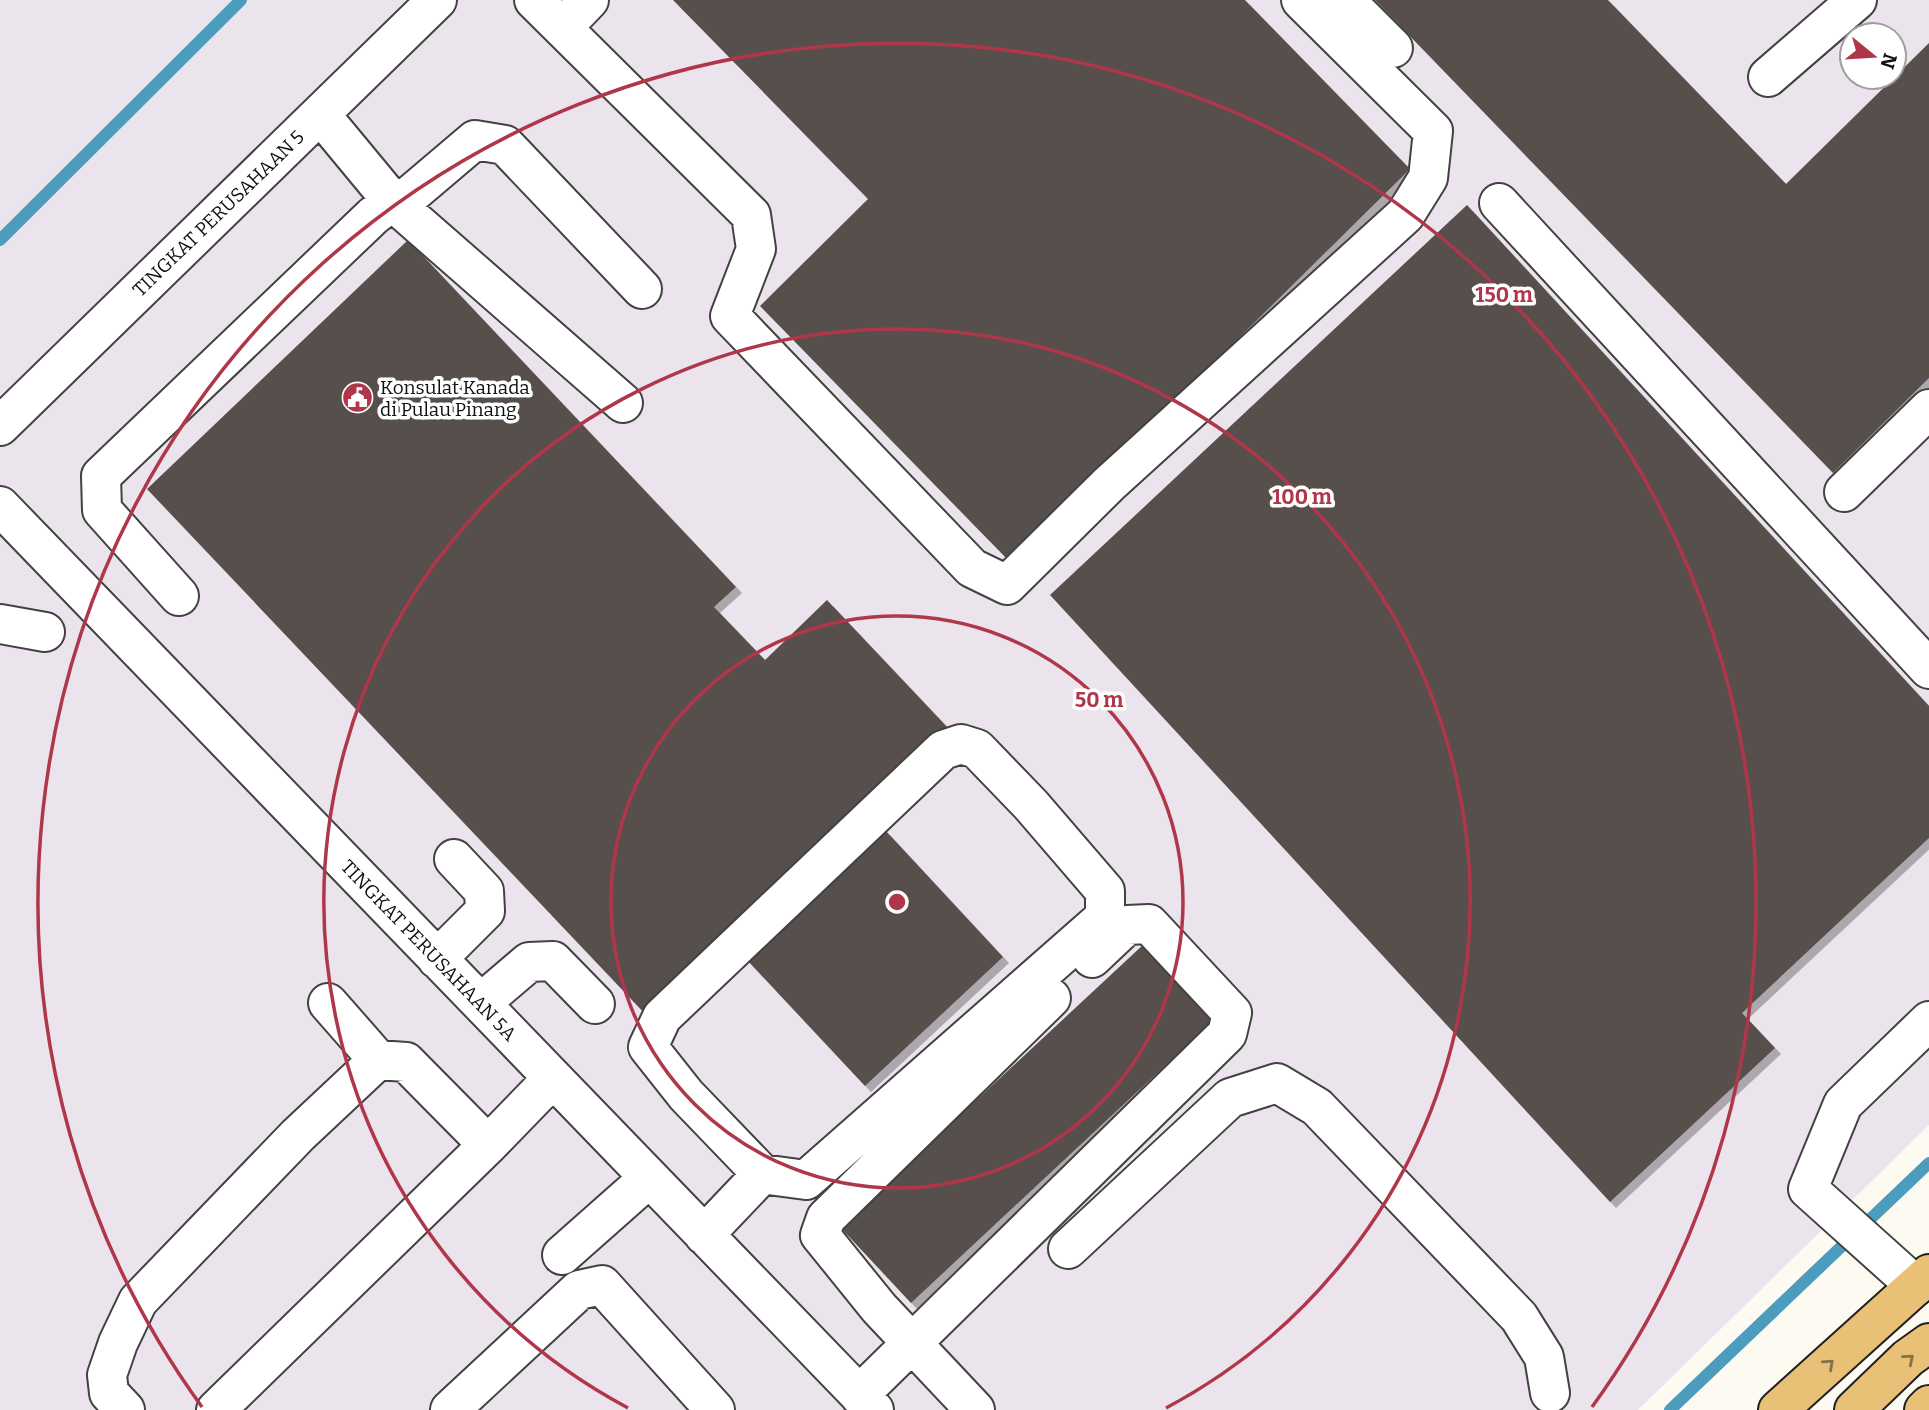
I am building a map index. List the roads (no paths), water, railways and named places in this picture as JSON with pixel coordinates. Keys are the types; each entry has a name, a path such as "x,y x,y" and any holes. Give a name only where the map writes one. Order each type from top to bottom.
{"main road":[{"path":"1778,1410 1911,1274"},
{"path":"1854,1410 1908,1358 1929,1343"},
{"path":"1924,1410 1929,1405"}],"street":[{"name":"TINGKAT PERUSAHAAN 5","path":"0,426 437,0"},
{"path":"534,0 751,215 756,249 730,316 972,568 1007,585 1109,484 1405,215 1428,177 1433,131 1301,0"},
{"path":"563,27 589,0"},
{"path":"1345,0 1393,48"},
{"path":"1768,77 1857,0"},
{"path":"320,114 392,201 623,403"},
{"path":"179,596 102,510 101,475 373,216 392,201 409,196 475,140 505,145 642,289"},
{"path":"1499,203 1929,669"},
{"path":"1844,492 1929,409"},
{"name":"TINGKAT PERUSAHAAN 5A","path":"0,506 867,1402"},
{"path":"0,624 45,632"},
{"path":"961,744 977,750 1031,805 1105,891 1105,917 806,1181 762,1174 686,1095 648,1047 662,1017 943,750 961,744"},
{"path":"437,958 485,911 484,891 454,859"},
{"path":"867,1402 912,1343 1227,1034 1232,1013 1149,923 1127,925 826,1218 820,1235 879,1308 912,1343 975,1410"},
{"path":"481,1003 529,962 553,961 595,1004"},
{"path":"327,1003 378,1060 406,1062 488,1145"},
{"path":"1911,1274 1808,1189 1843,1104 1929,1021"},
{"path":"125,1410 109,1393 107,1375 118,1343 138,1301 298,1136 378,1060"},
{"path":"216,1410 488,1145 553,1078"},
{"path":"1068,1249 1230,1098 1277,1083 1317,1107 1519,1317 1544,1357 1551,1404"},
{"path":"704,1235 762,1174"},
{"path":"562,1255 649,1178"},
{"path":"450,1410 579,1290 601,1285 715,1410"}],"waterway":[{"path":"0,240 241,0"},
{"path":"1670,1410 1929,1163"}],"place":[{"name":"Konsulat Kanada di Pulau Pinang","path":"357,398"}]}
